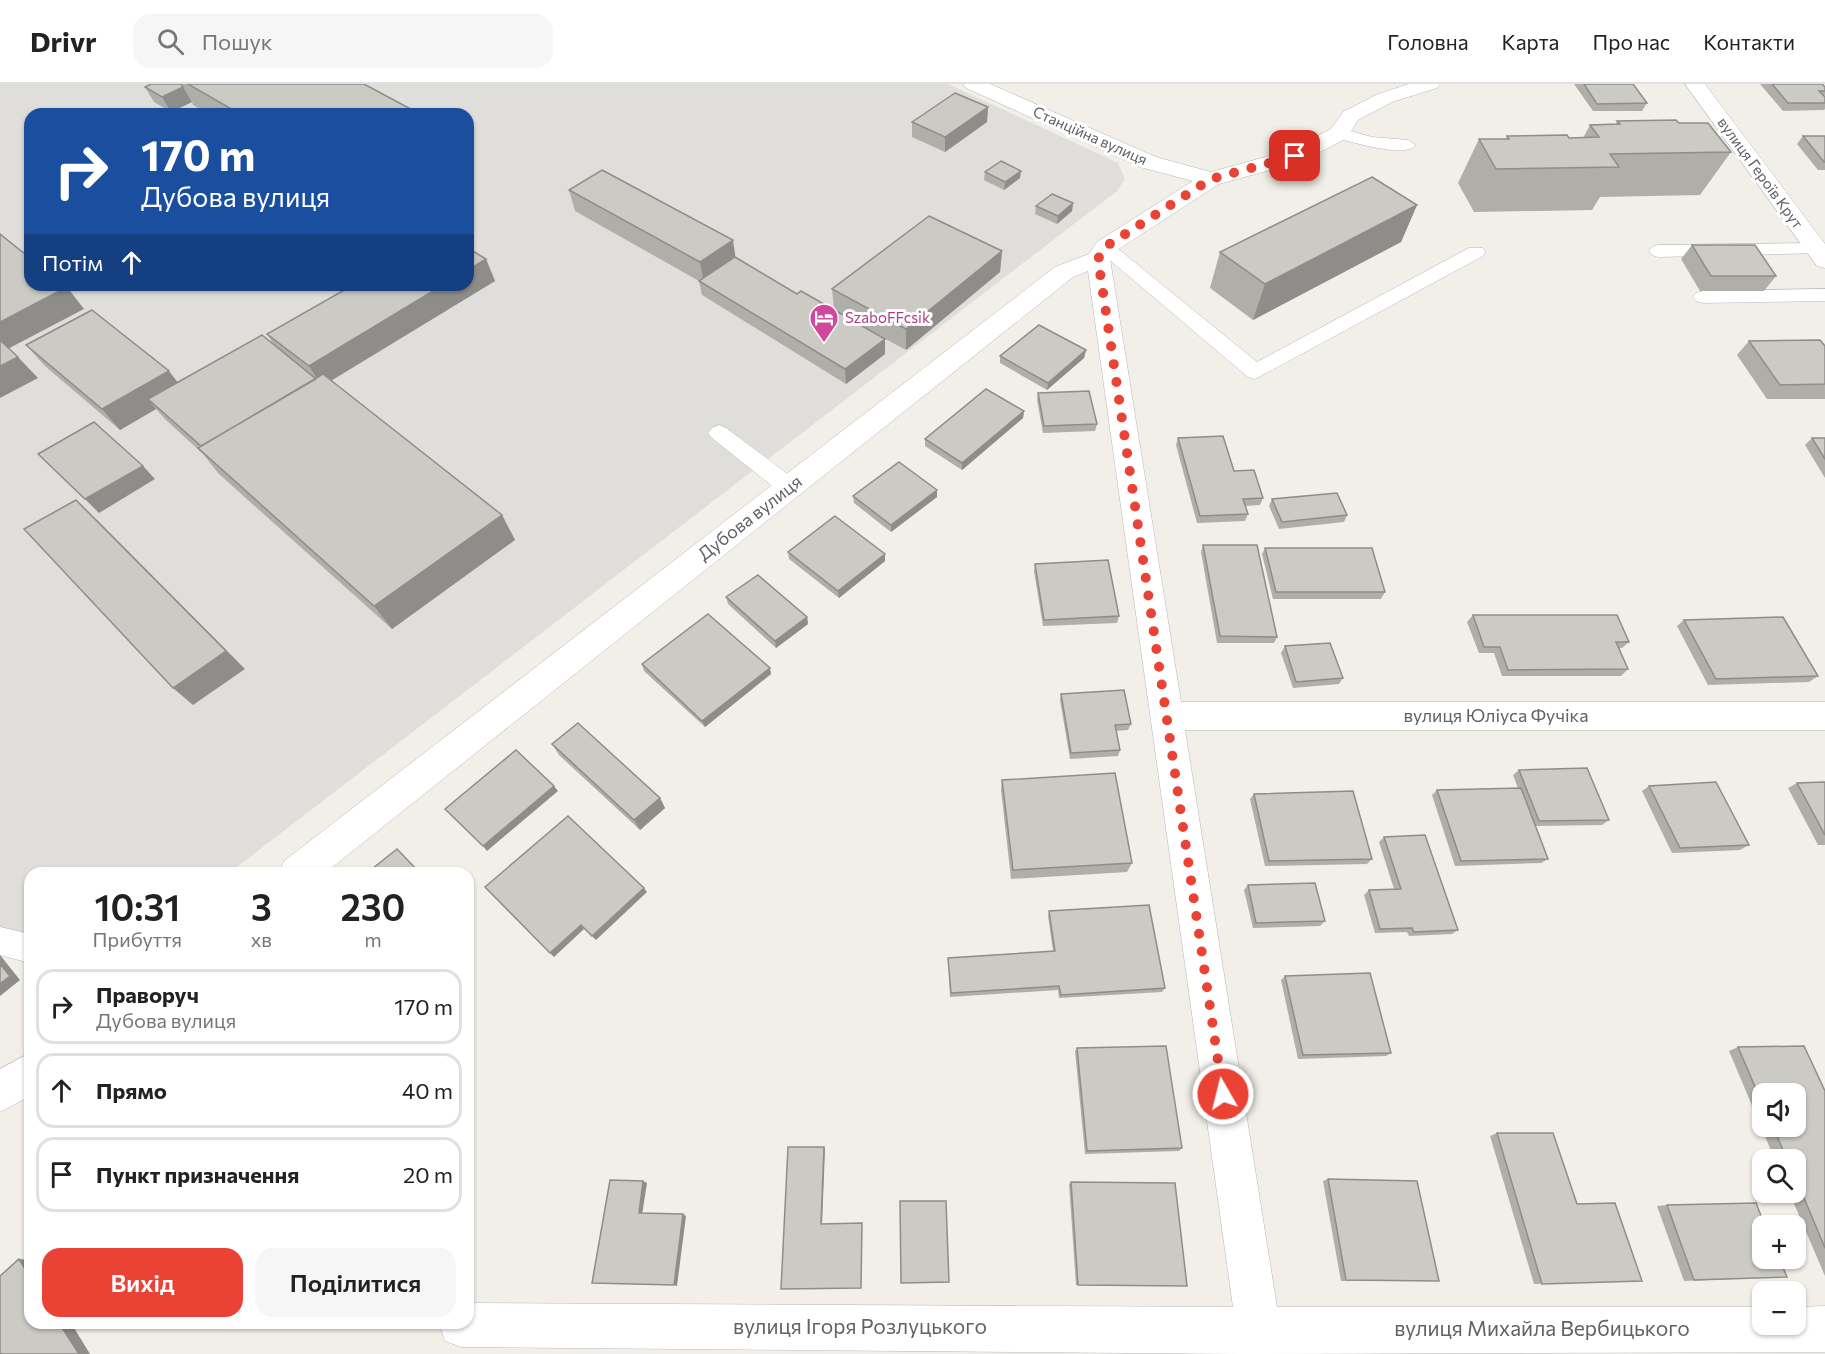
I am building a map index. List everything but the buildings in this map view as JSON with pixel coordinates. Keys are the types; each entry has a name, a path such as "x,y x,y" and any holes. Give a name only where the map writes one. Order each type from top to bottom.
{"street":[{"name":"Станційна вулиця","path":"973,84 1148,162 1211,179"},
{"path":"1211,179 1295,156 1339,133 1350,116 1385,98 1430,84"},
{"name":"вулиця Героїв Крут","path":"1695,84 1821,255"},
{"name":"Дубова вулиця","path":"305,867 1064,272 1102,253 1211,179"},
{"path":"1102,253 1167,716 1261,1342"},
{"name":"вулиця Юліуса Фучіка","path":"1167,716 1825,716"},
{"path":"0,1092 24,1077"},
{"name":"вулиця Ігоря Розлуцького","path":"474,1325 1261,1342"},
{"name":"вулиця Михайла Вербицького","path":"1261,1342 1825,1329"}],"lane":[{"path":"1339,133 1371,142 1408,145"},
{"path":"1658,250 1821,255"},
{"path":"1102,253 1255,372 1476,252"},
{"path":"1703,297 1825,295"},
{"path":"719,433 789,487"},
{"path":"0,941 24,946"}],"shaded area":[{"path":"0,84 948,84 1118,163 1125,179 1117,191 237,867 24,867 24,933 0,931"}],"place":[{"name":"SzaboFFcsik","path":"824,344"}],"route":[{"path":"1223,1094 1098,259 1105,247 1211,179 1295,156"}]}
